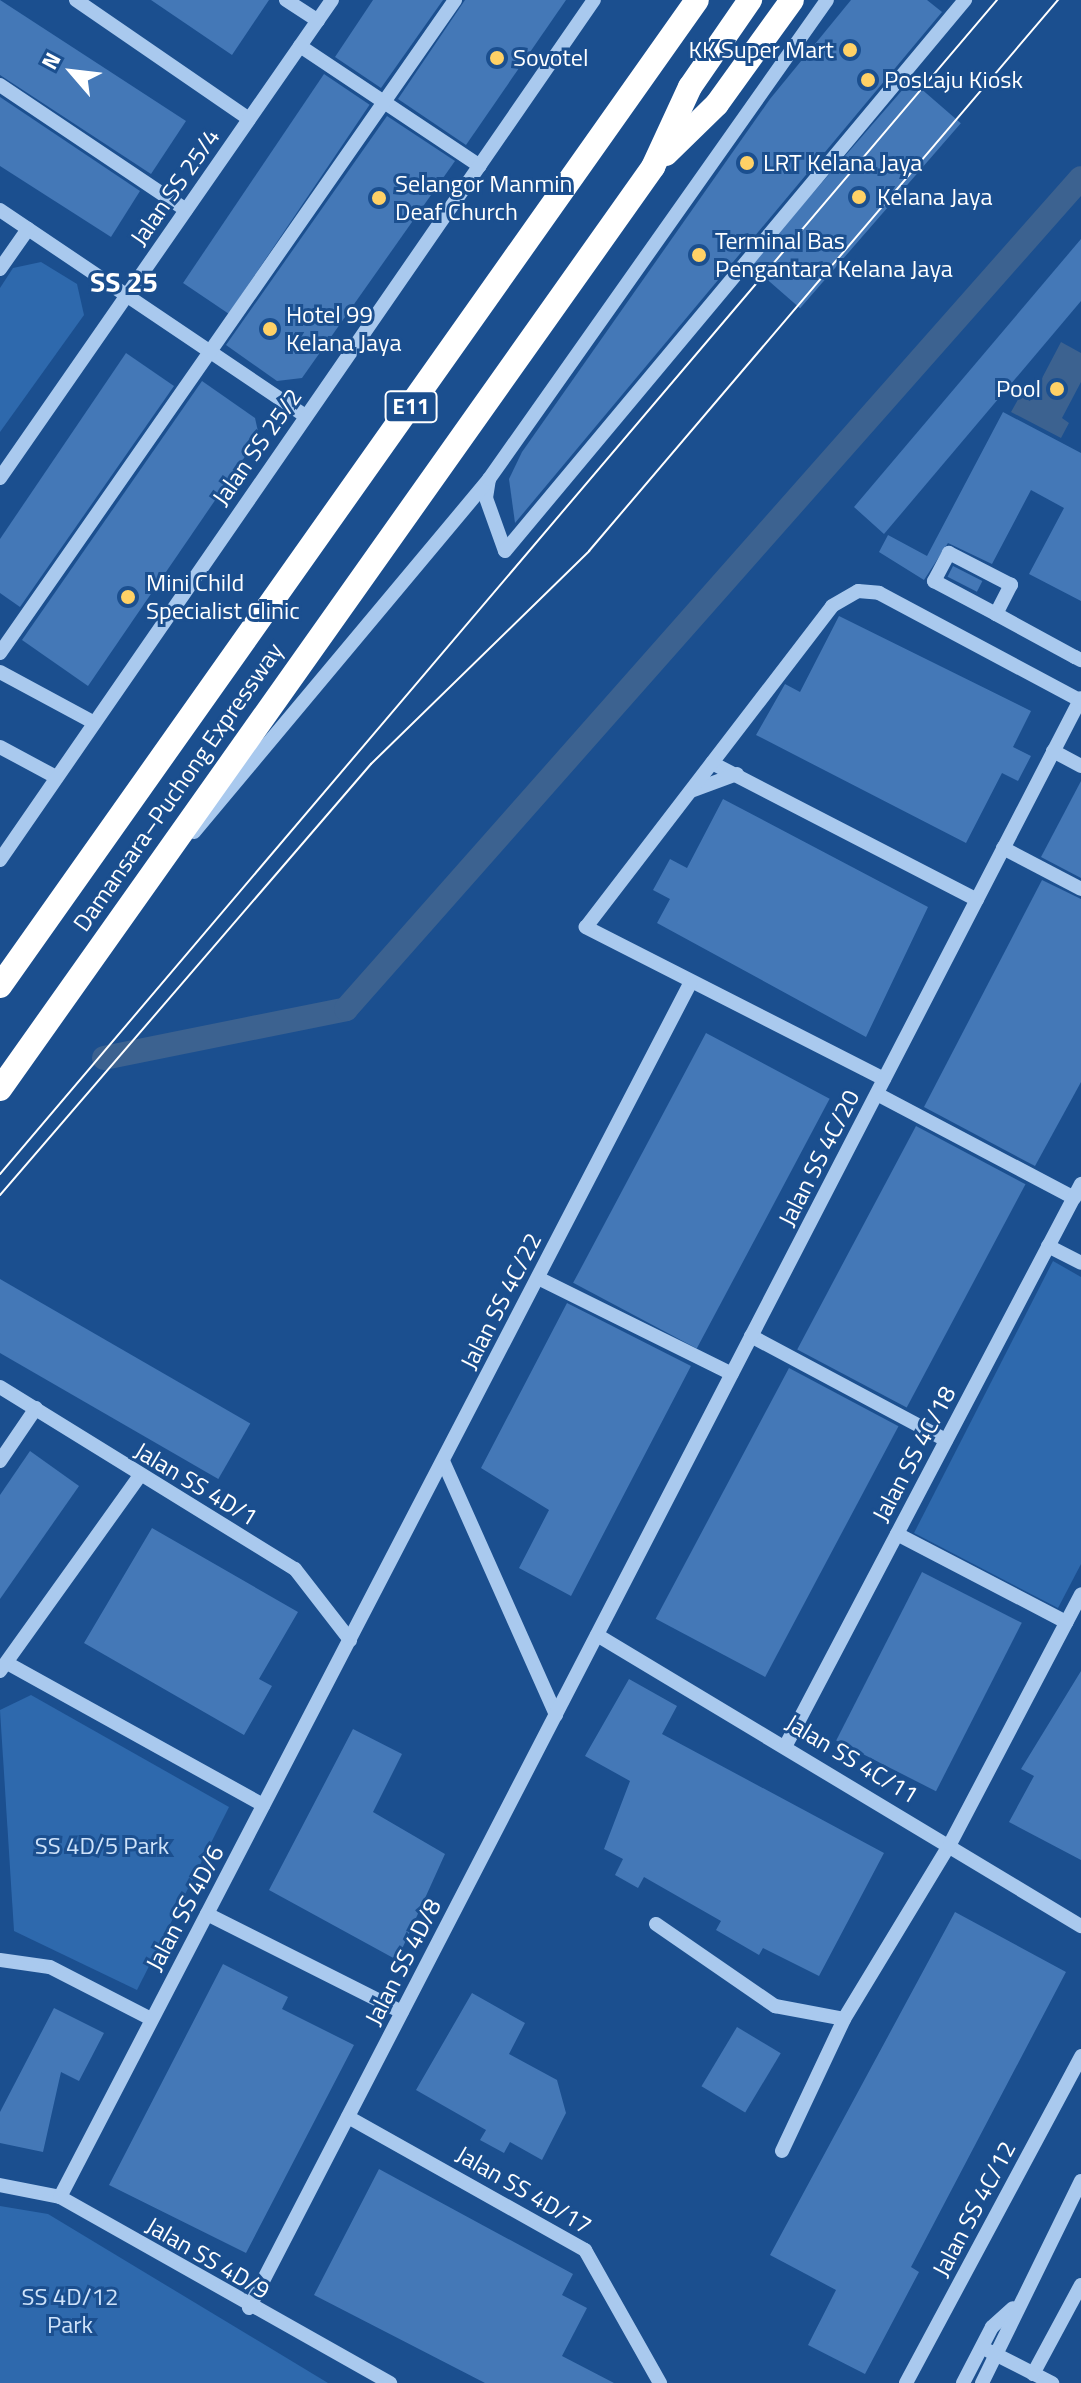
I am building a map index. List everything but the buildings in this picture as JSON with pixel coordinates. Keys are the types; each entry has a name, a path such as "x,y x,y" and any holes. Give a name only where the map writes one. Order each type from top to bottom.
{"highway":[{"name":"Damansara–Puchong Expressway","path":"0,986 697,0"},
{"name":"Damansara–Puchong Expressway","path":"0,1089 154,877 333,611 653,167 690,87 750,0"},
{"path":"653,167 717,104 792,0"}],"street":[{"path":"76,0 249,119"},
{"path":"286,0 318,21"},
{"name":"Jalan SS 25/4","path":"0,478 332,0"},
{"path":"0,653 455,0"},
{"name":"Jalan SS 25/2","path":"0,860 91,721 594,0"},
{"path":"154,877 268,751 489,479 827,0"},
{"path":"489,479 486,498 505,551 965,0"},
{"path":"300,46 480,166"},
{"path":"0,85 186,210"},
{"path":"0,210 305,416"},
{"path":"0,269 28,229"},
{"path":"996,614 1011,585 949,553 934,581 1081,660"},
{"path":"884,1079 586,927 832,606 858,591 879,593 1081,700"},
{"path":"0,672 91,721"},
{"name":"Jalan SS 4C/20","path":"597,1635 1081,700"},
{"path":"0,747 56,777"},
{"path":"1053,751 1081,766"},
{"path":"712,763 977,900"},
{"path":"691,791 737,774"},
{"path":"1003,848 1081,889"},
{"name":"Jalan SS 4C/22","path":"350,1640 691,982"},
{"path":"877,1094 1078,1191"},
{"name":"Jalan SS 4C/18","path":"786,1745 1078,1191"},
{"path":"1048,1246 1081,1263"},
{"path":"538,1278 732,1374"},
{"path":"751,1336 946,1440"},
{"name":"Jalan SS 4D/1","path":"0,1387 139,1477 295,1569 350,1640"},
{"path":"0,1461 36,1408"},
{"path":"443,1461 556,1715"},
{"path":"139,1477 4,1667 263,1805"},
{"path":"897,1534 1066,1622"},
{"path":"782,2151 844,2019 950,1844 1081,1594"},
{"name":"Jalan SS 4D/8","path":"249,2308 597,1635"},
{"name":"Jalan SS 4C/11","path":"597,1635 786,1745 1081,1926"},
{"name":"Jalan SS 4D/6","path":"60,2197 350,1640"},
{"path":"207,1914 402,2012"},
{"path":"656,1924 775,2006 844,2019"},
{"path":"0,1950 0,1960 50,1967 151,2019"},
{"name":"Jalan SS 4C/12","path":"906,2383 1081,2056"},
{"name":"Jalan SS 4D/17","path":"348,2117 585,2250 658,2382"},
{"path":"982,2383 997,2355 1013,2308 1081,2181"},
{"name":"Jalan SS 4D/9","path":"0,2185 60,2197 367,2378 390,2383"},
{"path":"1033,2374 1081,2285"},
{"path":"963,2383 982,2347 1013,2308"},
{"path":"982,2347 1052,2383"}],"green space":[{"path":"41,262 77,284 84,315 0,432 0,288 13,268"},
{"path":"1053,1261 1081,1277 1081,1564 1058,1608 914,1533"},
{"name":"SS 4D/5 Park","path":"31,1695 229,1807 137,1990 14,1931 0,1710"},
{"name":"SS 4D/12 Park","path":"0,2206 48,2214 328,2383 0,2383"}],"shaded area":[{"name":"Pool","path":"1061,342 1081,353 1081,382 1062,418 1069,423 1061,438 1011,412 1020,396 1030,401"}],"waterway":[{"path":"104,1058 346,1009 1081,178"}],"tram line":[{"path":"0,1174 997,0"},
{"path":"0,1195 371,764 589,551 1058,0"}],"place":[{"name":"KK Super Mart","path":"850,50"},
{"name":"Sovotel","path":"497,58"},
{"name":"PosLaju Kiosk","path":"868,80"},
{"name":"LRT Kelana Jaya","path":"747,163"},
{"name":"Kelana Jaya","path":"859,197"},
{"name":"Selangor Manmin Deaf Church","path":"379,198"},
{"name":"Terminal Bas Pengantara Kelana Jaya","path":"699,255"},
{"name":"Hotel 99 Kelana Jaya","path":"270,329"},
{"name":"Pool","path":"1057,389"},
{"name":"Mini Child Specialist Clinic","path":"128,597"}],"district":[{"name":"SS 25","path":"124,282"}]}
